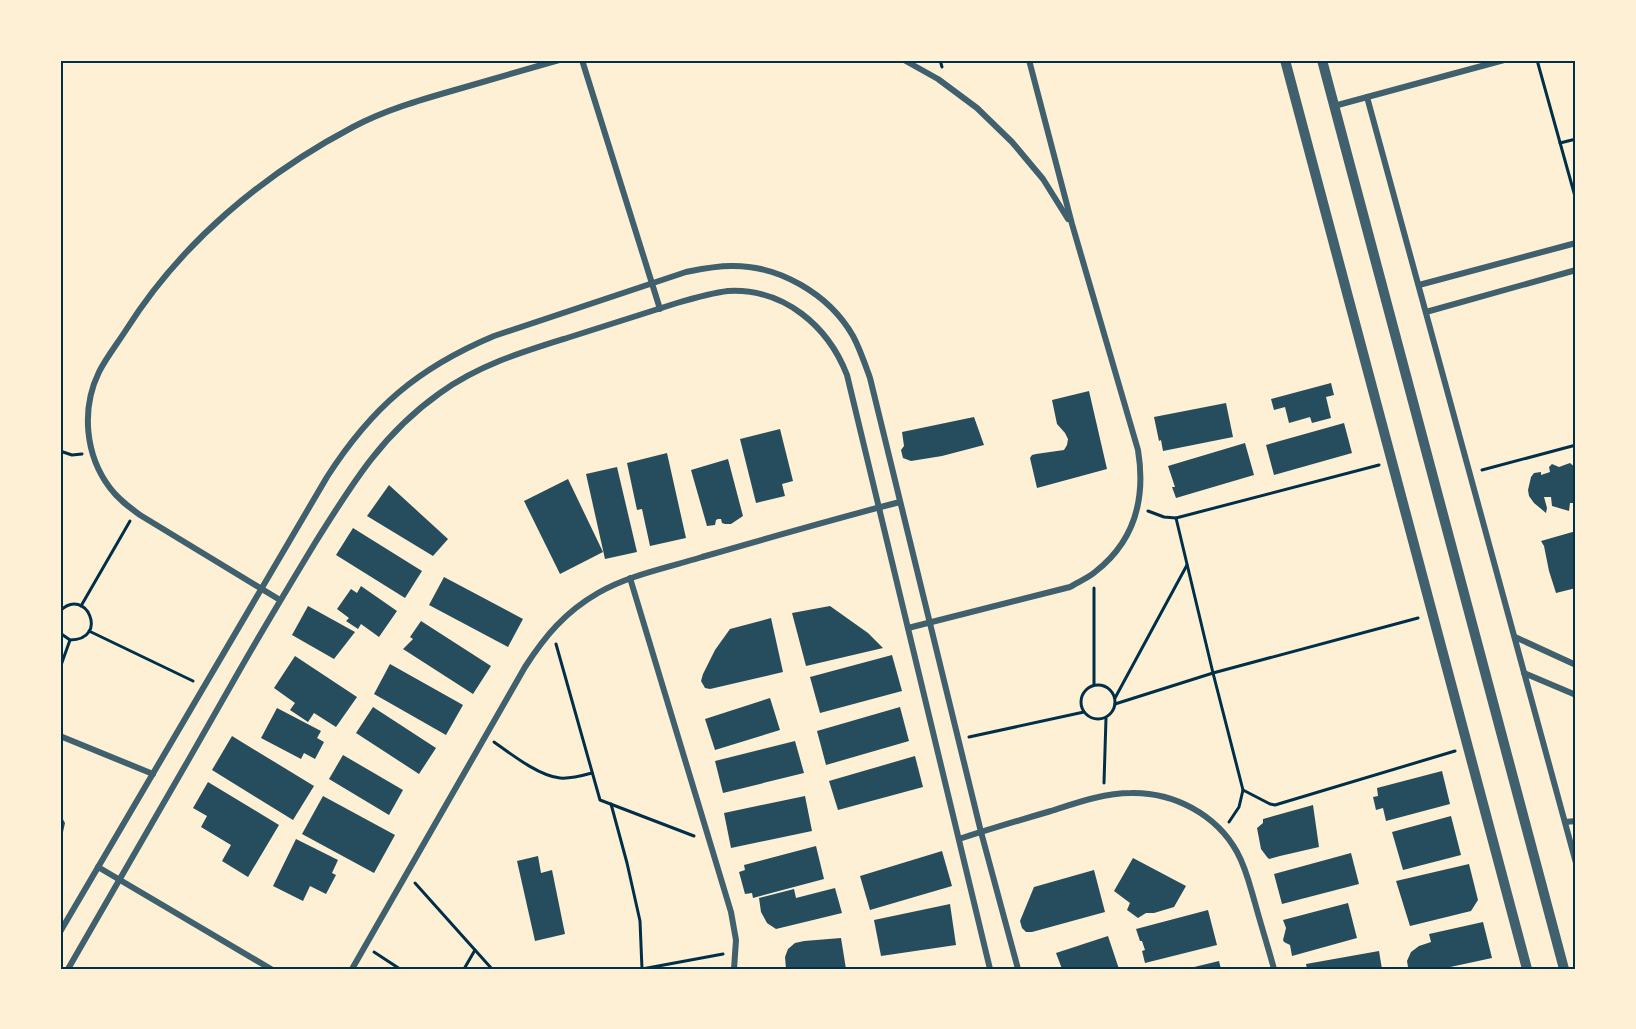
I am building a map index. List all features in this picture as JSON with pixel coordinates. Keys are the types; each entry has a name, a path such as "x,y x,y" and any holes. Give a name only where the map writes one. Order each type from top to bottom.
{"street":[{"path":"280,600 135,511 110,488 99,471 88,432 88,411 99,372 136,314 166,275 198,239 272,176 312,149 399,106 559,60"},
{"path":"582,60 660,309"},
{"path":"904,60 938,79 977,108 1012,142 1043,179 1072,224"},
{"path":"908,628 1070,586 1094,573 1114,554 1129,531 1138,506 1141,468 1138,450 1072,224 1029,60"},
{"path":"1285,60 1527,969"},
{"path":"1322,60 1564,969"},
{"path":"1335,106 1504,60"},
{"path":"1367,97 1576,862"},
{"path":"1419,285 1576,243"},
{"path":"60,932 344,450 386,402 437,363 464,348 494,336 686,272 733,265 780,274 801,284 821,298 838,315 852,334 862,355 870,378 981,832 1018,969"},
{"path":"1426,312 1576,270"},
{"path":"68,969 280,600 346,493 388,437 413,413 432,399 471,374 502,358 709,294 729,291 767,296 802,313 830,341 847,375 990,969"},
{"path":"352,969 525,667 544,638 569,613 598,593 630,578 900,502"},
{"path":"630,578 731,912 736,939 734,969"},
{"path":"1515,638 1576,666"},
{"path":"1524,673 1576,695"},
{"path":"60,736 153,774"},
{"path":"959,839 1076,803 1103,797 1129,793 1155,794 1181,802 1204,815 1223,833 1237,852 1247,873 1274,969"},
{"path":"1565,822 1576,821"},
{"path":"98,867 271,969"}],"path":[{"path":"1537,60 1576,200"},
{"path":"1560,143 1576,139"},
{"path":"1470,473 1576,445"},
{"path":"60,451 72,454 92,451"},
{"path":"1138,506 1164,517 1176,518 1392,462"},
{"path":"81,606 135,511"},
{"path":"1176,518 1243,790 1239,807 1223,833"},
{"path":"1115,698 1107,687 1094,685 1083,693 1081,706 1084,712 1094,719 1106,717 1112,711 1115,698 1187,564"},
{"path":"1094,573 1094,685"},
{"path":"60,611 68,605 75,604 86,609 92,621 89,631 83,638 70,640 60,633"},
{"path":"1115,704 1213,673 1432,614"},
{"path":"552,630 600,800 710,842"},
{"path":"89,631 204,686"},
{"path":"60,668 70,640"},
{"path":"958,739 1084,712"},
{"path":"1103,797 1106,717"},
{"path":"1243,790 1275,805 1468,747"},
{"path":"503,749 542,773 558,778 576,778 592,773"},
{"path":"610,804 627,863 640,921 642,969 735,951"},
{"path":"406,874 492,969"},
{"path":"365,947 400,969"},
{"path":"464,969 475,950"}],"building":[{"path":"1331,383 1334,395 1326,397 1331,418 1312,423 1310,417 1289,423 1285,407 1274,410 1271,399"},
{"path":"1089,391 1107,469 1037,488 1030,458 1032,455 1064,450 1067,445 1068,439 1057,424 1052,400"},
{"path":"1226,403 1233,437 1163,451 1154,417"},
{"path":"974,417 984,445 911,461 903,458 902,432"},
{"path":"1344,423 1352,453 1274,475 1266,445"},
{"path":"780,429 793,481 782,484 785,496 756,503 740,439"},
{"path":"1245,443 1254,475 1176,498 1168,466"},
{"path":"667,453 686,538 650,546 642,509 637,510 627,463"},
{"path":"728,459 743,516 731,524 722,523 721,519 718,519 715,525 707,526 691,470"},
{"path":"1570,463 1576,468 1576,503 1570,503 1569,511 1552,506 1551,497 1544,497 1546,513 1529,496 1531,477 1534,473 1541,472 1541,475 1550,472 1549,467 1552,464 1559,467"},
{"path":"617,467 637,552 605,559 586,474"},
{"path":"568,479 603,552 560,574 524,501"},
{"path":"389,485 448,539 433,556 367,516"},
{"path":"353,528 422,571 405,598 336,555"},
{"path":"1576,531 1576,588 1556,593 1541,541"},
{"path":"444,577 523,619 508,647 429,605"},
{"path":"361,586 397,611 379,637 361,624 358,629 346,621 349,618 337,609 351,589 357,593"},
{"path":"308,606 355,632 334,659 292,635"},
{"path":"830,606 868,633 883,648 806,666 792,613"},
{"path":"771,618 783,672 710,689 705,688 701,681 703,674 715,650 730,629"},
{"path":"421,621 491,666 473,694 403,649 413,639 410,637"},
{"path":"892,655 902,691 820,713 810,677"},
{"path":"295,656 357,697 336,727 314,713 308,722 290,710 295,703 274,688"},
{"path":"390,664 463,705 446,735 374,694"},
{"path":"770,698 780,730 715,750 705,719"},
{"path":"373,707 436,748 419,774 356,733"},
{"path":"900,707 909,741 826,765 817,731"},
{"path":"277,708 321,731 317,738 324,742 315,759 304,753 301,759 261,738"},
{"path":"232,736 314,786 293,820 212,770"},
{"path":"795,741 804,773 723,793 715,761"},
{"path":"343,755 403,790 389,815 329,779"},
{"path":"915,756 923,787 838,810 829,781"},
{"path":"1442,771 1450,804 1386,821 1383,808 1376,810 1373,797 1378,796 1377,788"},
{"path":"208,782 279,825 248,877 222,861 231,845 201,827 207,816 193,808"},
{"path":"323,796 395,835 374,873 302,834"},
{"path":"805,796 812,831 731,848 724,813"},
{"path":"1313,805 1319,847 1269,859 1261,849 1257,828 1263,823 1263,819"},
{"path":"60,814 65,823 63,832 60,833"},
{"path":"1451,816 1461,855 1403,870 1392,832"},
{"path":"296,839 338,860 332,873 336,875 326,894 310,886 303,901 273,886"},
{"path":"816,846 824,879 753,898 752,893 745,894 739,872 745,870 744,865"},
{"path":"942,851 952,886 870,910 860,876"},
{"path":"1351,853 1359,884 1282,904 1274,874"},
{"path":"538,856 541,873 552,870 565,934 535,941 517,861"},
{"path":"1133,858 1186,886 1174,907 1146,913 1138,918 1127,910 1130,903 1114,891"},
{"path":"1469,864 1478,900 1471,911 1410,926 1396,881"},
{"path":"1094,870 1105,912 1032,932 1026,932 1022,928 1020,921 1034,887"},
{"path":"835,888 842,913 776,929 767,923 761,912 759,898 794,889 796,898"},
{"path":"1348,903 1357,938 1292,956 1290,945 1283,940 1286,928 1283,920"},
{"path":"950,904 956,945 881,956 874,920"},
{"path":"1208,910 1217,945 1145,963 1142,951 1145,950 1136,929"},
{"path":"1483,922 1492,958 1441,969 1408,967 1407,961 1411,952 1431,942 1429,934"},
{"path":"1108,936 1119,969 1062,969 1056,953"},
{"path":"841,938 846,969 833,967 833,969 786,969 785,957 788,949 795,943"},
{"path":"1379,951 1382,969 1307,969 1306,964"},
{"path":"1219,961 1221,969 1190,969 1190,968"}]}
